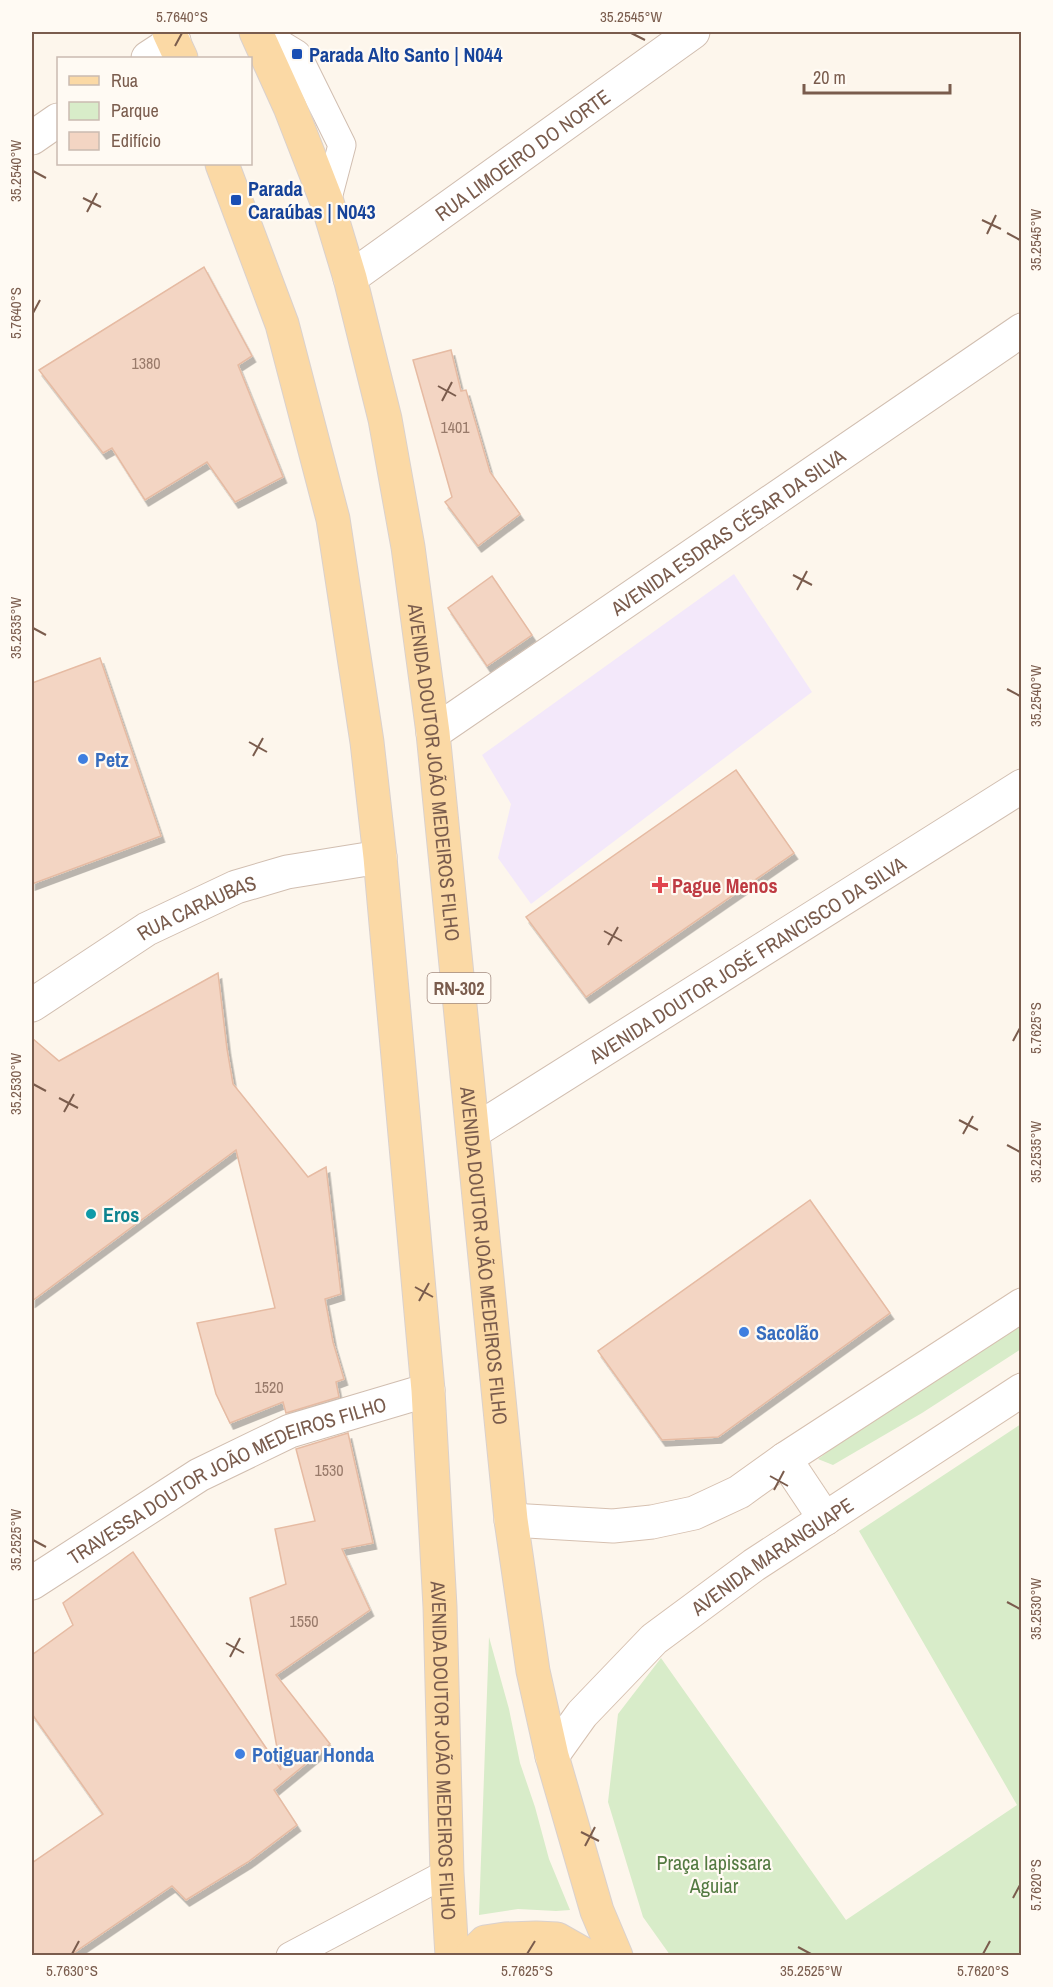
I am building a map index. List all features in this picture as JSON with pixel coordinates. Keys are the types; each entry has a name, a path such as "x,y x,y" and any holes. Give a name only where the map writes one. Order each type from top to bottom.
{"main road":[{"name":"AVENIDA DOUTOR JOÃO MEDEIROS FILHO","path":"256,32 290,107 327,202 350,278 385,419 408,547 433,733 511,1520 533,1671 552,1756 597,1911 616,1956"},
{"name":"AVENIDA DOUTOR JOÃO MEDEIROS FILHO","path":"222,165 282,324 333,519 367,742 380,857 428,1390 440,1607 447,1873 452,1956"},
{"path":"471,1956 485,1942 536,1938 557,1940 587,1956"}],"street":[{"name":"RUA LIMOEIRO DO NORTE","path":"350,278 693,32"},
{"path":"32,138 57,121"},
{"name":"AVENIDA ESDRAS CÉSAR DA SILVA","path":"433,733 1022,330"},
{"name":"AVENIDA DOUTOR JOSÉ FRANCISCO DA SILVA","path":"473,1132 1022,786"},
{"name":"RUA CARAUBAS","path":"32,1005 147,929 236,887 287,872 380,857"},
{"path":"511,1520 613,1526 652,1522 694,1513 739,1492 785,1459 1022,1305"},
{"name":"TRAVESSA DOUTOR JOÃO MEDEIROS FILHO","path":"32,1583 199,1475 219,1465 290,1431 428,1390"},
{"name":"AVENIDA MARANGUAPE","path":"552,1756 582,1714 654,1640 754,1565 1022,1390"},
{"path":"785,1459 825,1519"}],"lane":[{"path":"261,32 297,54 342,145 327,202"},
{"path":"290,1956 447,1873"}],"shaded area":[{"path":"734,574 812,692 531,904 498,858 511,804 482,755"}],"green space":[{"path":"1021,1313 1021,1349 922,1413 833,1465 818,1459 969,1347"},
{"name":"Praça Iapissara Aguiar","path":"1021,1424 1021,1955 670,1955 643,1917 608,1802 618,1714 661,1658 846,1920 1017,1805 859,1531"},
{"path":"489,1637 509,1709 520,1763 549,1859 570,1910 518,1909 479,1915"}],"building":[{"path":"204,267 252,356 238,365 283,477 235,502 207,462 145,500 112,448 103,453 39,370"},
{"path":"451,350 461,391 466,390 490,472 520,514 478,546 445,502 452,497 413,360"},
{"path":"492,576 532,635 487,666 448,608"},
{"name":"Petz","path":"100,658 161,836 32,884 32,683"},
{"name":"Pague Menos","path":"736,770 794,853 586,997 526,917"},
{"name":"Eros","path":"218,973 233,1084 308,1177 326,1167 341,1294 325,1299 333,1342 344,1379 336,1382 339,1397 286,1413 283,1402 230,1423 216,1394 197,1323 275,1308 236,1150 32,1301 32,1038 59,1061"},
{"name":"Sacolão","path":"810,1200 890,1313 718,1437 662,1440 598,1351"},
{"name":"Potiguar Honda","path":"348,1433 373,1543 342,1549 370,1610 276,1675 330,1744 274,1790 297,1825 248,1862 186,1900 172,1886 69,1956 32,1956 32,1863 103,1814 32,1714 32,1655 73,1625 63,1603 133,1552 281,1770 250,1598 286,1584 275,1529 315,1521 296,1449"}],"place":[{"name":"Parada Alto Santo | N044","path":"297,54"},
{"name":"Parada Caraúbas | N043","path":"236,200"},
{"name":"Petz","path":"83,759"},
{"name":"Pague Menos","path":"660,885"},
{"name":"Eros","path":"91,1214"},
{"name":"Sacolão","path":"744,1332"},
{"name":"Potiguar Honda","path":"240,1754"}]}
